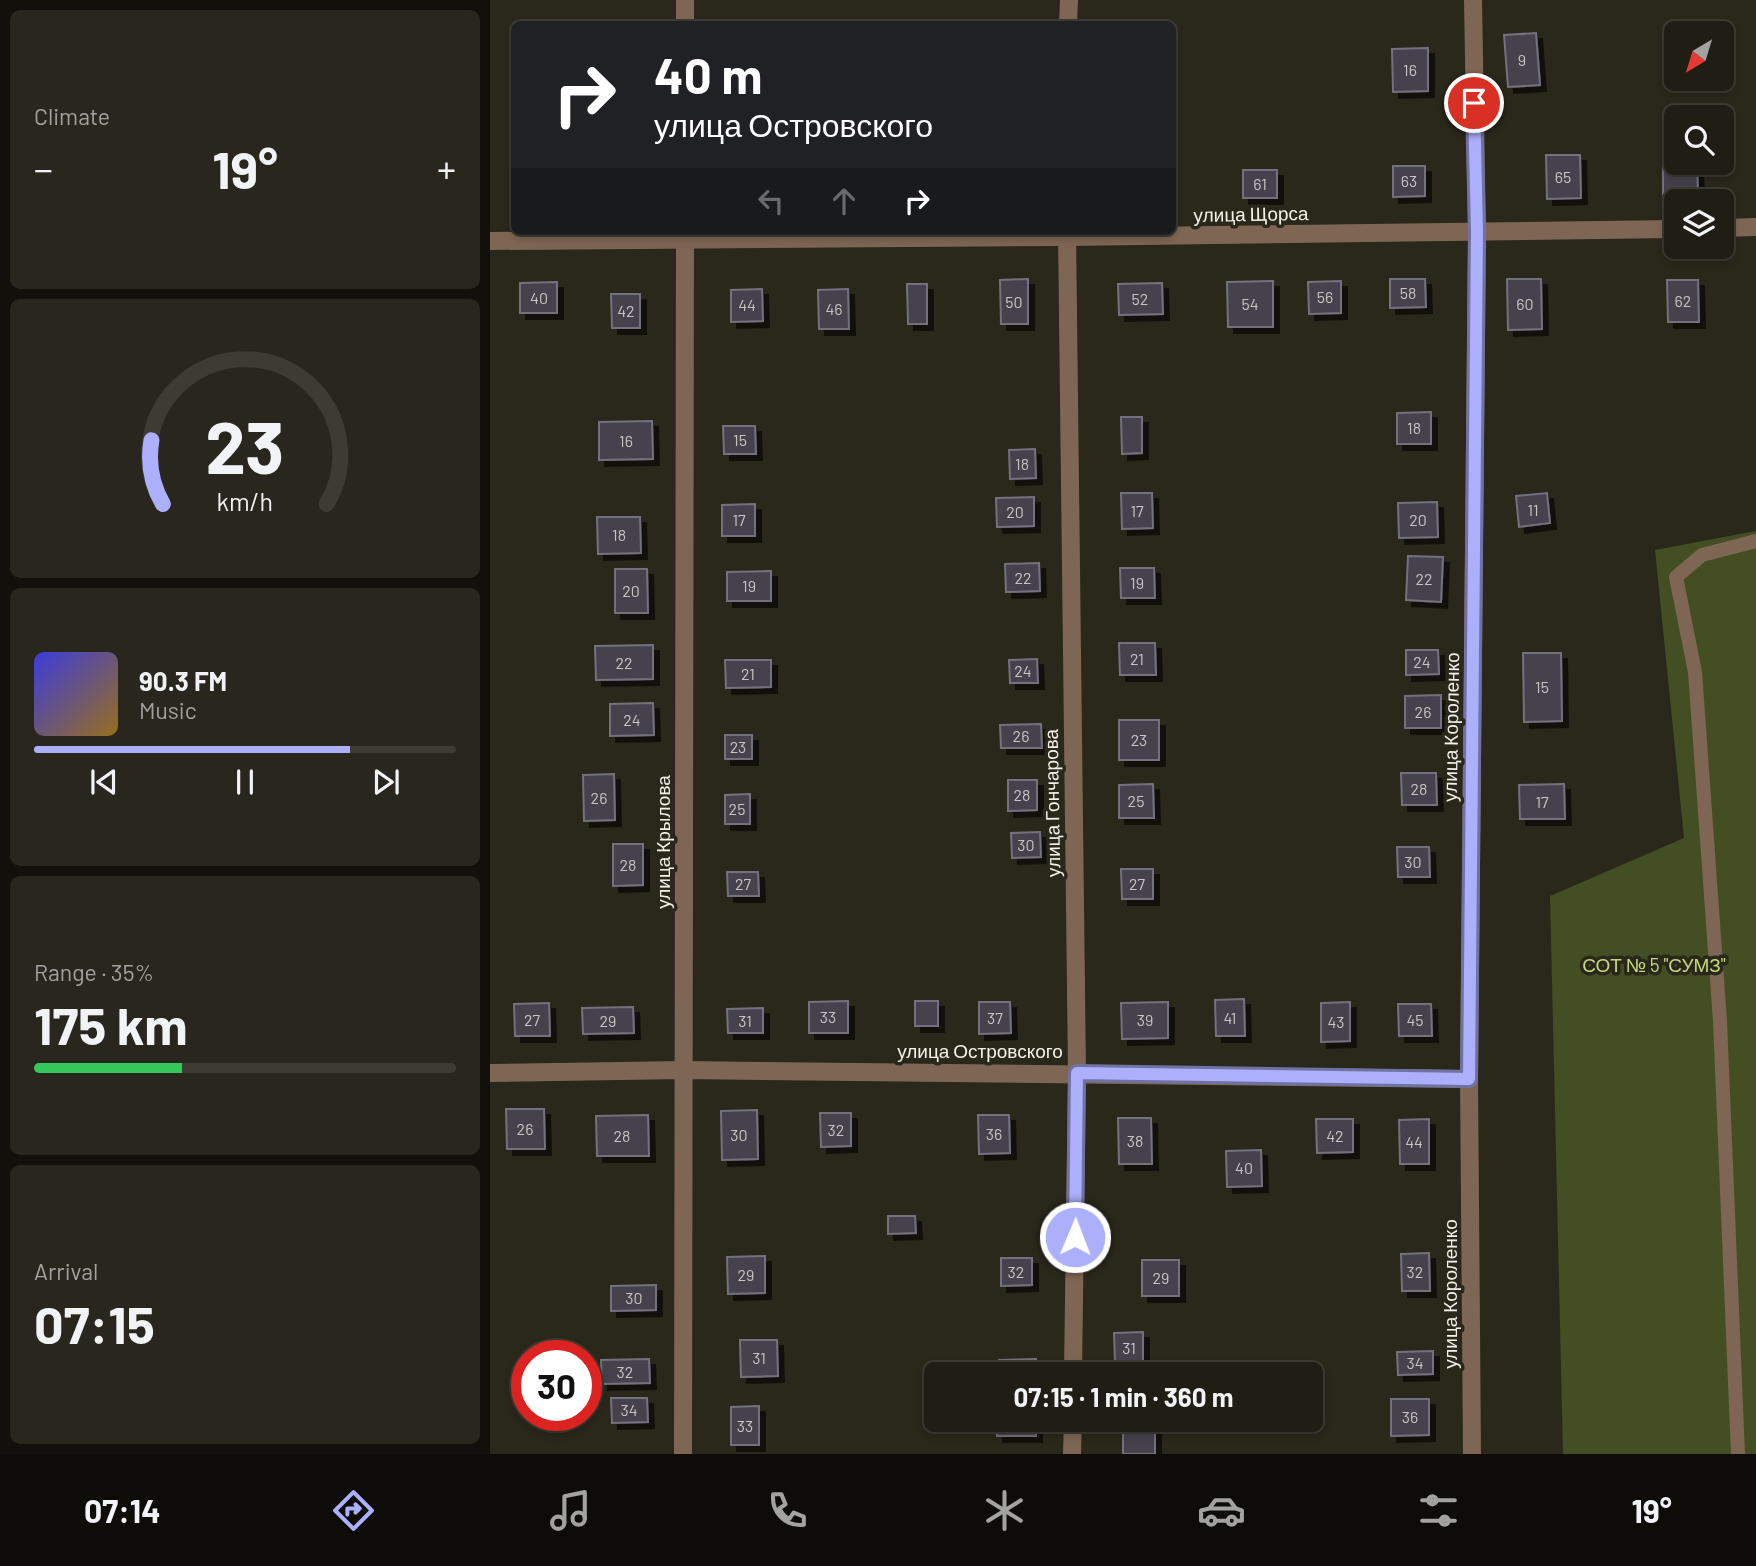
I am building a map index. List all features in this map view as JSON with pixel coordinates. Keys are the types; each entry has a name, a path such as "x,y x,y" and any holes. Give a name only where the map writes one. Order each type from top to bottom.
{"street":[{"path":"685,0 685,21"},
{"path":"1068,21 1069,0"},
{"name":"улица Короленко","path":"1472,1454 1469,1079 1477,232 1473,0"},
{"path":"1734,228 1756,228"},
{"name":"улица Щорса","path":"1176,233 1664,229"},
{"name":"улица Щорса","path":"490,242 685,235"},
{"name":"улица Крылова","path":"684,1454 685,235"},
{"name":"улица Гончарова","path":"1067,235 1077,1073 1073,1362"},
{"name":"улица Островского","path":"490,1073 683,1070 1469,1079"},
{"path":"1072,1454 1073,1432"}],"lane":[{"path":"1738,1454 1718,993 1695,672 1675,577 1702,555 1756,541"}],"green space":[{"name":"СОТ № 5 \"СУМЗ\"","path":"1756,531 1756,1454 1563,1454 1550,896 1684,838 1655,550"}],"building":[{"path":"1536,33 1540,85 1508,87 1504,35"},
{"path":"1428,48 1428,91 1393,92 1392,49"},
{"path":"1546,155 1580,155 1581,198 1547,199"},
{"path":"1663,157 1664,175 1697,175 1698,189 1664,189 1663,194"},
{"path":"1393,166 1425,166 1425,196 1393,197"},
{"path":"1243,170 1277,170 1277,198 1243,198"},
{"path":"1028,279 1028,324 1001,324 1000,280"},
{"path":"1390,279 1425,279 1426,307 1390,308"},
{"path":"1507,279 1541,279 1542,329 1508,330"},
{"path":"1667,280 1698,280 1699,322 1668,322"},
{"path":"1273,281 1273,327 1228,327 1227,282"},
{"path":"1341,281 1341,313 1309,314 1308,282"},
{"path":"557,282 557,313 520,313 520,283"},
{"path":"1162,283 1163,314 1119,315 1118,284"},
{"path":"907,284 927,284 927,324 908,324"},
{"path":"762,289 763,321 731,322 731,290"},
{"path":"848,289 849,329 819,329 818,290"},
{"path":"611,294 640,294 640,328 612,328"},
{"path":"1431,412 1431,444 1397,444 1397,413"},
{"path":"1121,417 1142,417 1142,453 1122,454"},
{"path":"652,421 653,459 599,460 599,422"},
{"path":"723,426 755,426 756,454 724,454"},
{"path":"1035,449 1036,478 1010,479 1009,450"},
{"path":"1121,493 1152,493 1153,528 1122,529"},
{"path":"1547,493 1550,523 1519,527 1516,496"},
{"path":"1034,497 1034,526 997,527 996,498"},
{"path":"1437,502 1438,537 1399,538 1398,503"},
{"path":"755,504 755,536 722,536 722,505"},
{"path":"597,517 640,517 641,553 598,554"},
{"path":"1408,556 1443,557 1441,602 1406,600"},
{"path":"1039,563 1040,591 1006,592 1005,564"},
{"path":"1120,568 1154,568 1155,598 1121,598"},
{"path":"615,569 647,569 648,613 615,613"},
{"path":"771,571 771,601 727,601 727,572"},
{"path":"1119,643 1155,643 1156,675 1120,675"},
{"path":"653,645 653,679 596,680 595,646"},
{"path":"1406,650 1438,650 1439,674 1406,675"},
{"path":"1523,653 1561,653 1562,721 1524,722"},
{"path":"1037,659 1038,683 1010,683 1009,660"},
{"path":"725,660 771,660 771,687 726,688"},
{"path":"1441,695 1441,728 1405,728 1405,696"},
{"path":"653,703 654,735 610,736 610,704"},
{"path":"1119,720 1159,720 1159,760 1119,760"},
{"path":"1041,724 1042,748 1001,748 1000,725"},
{"path":"725,735 752,735 752,759 725,759"},
{"path":"1401,773 1436,773 1437,805 1402,805"},
{"path":"614,774 615,820 584,821 583,775"},
{"path":"1008,780 1037,780 1037,810 1008,811"},
{"path":"1153,784 1154,818 1119,818 1119,785"},
{"path":"1564,784 1565,819 1520,819 1519,785"},
{"path":"750,794 750,824 725,824 725,795"},
{"path":"1040,832 1041,857 1012,858 1011,833"},
{"path":"613,844 643,844 643,885 613,886"},
{"path":"1397,847 1429,847 1430,877 1398,877"},
{"path":"1121,869 1153,869 1153,899 1122,899"},
{"path":"727,872 758,872 759,896 728,896"},
{"path":"1244,999 1245,1036 1216,1036 1215,1000"},
{"path":"848,1001 848,1033 809,1033 809,1002"},
{"path":"915,1001 938,1001 938,1026 915,1026"},
{"path":"979,1002 1010,1002 1011,1033 979,1034"},
{"path":"1168,1002 1168,1038 1122,1039 1121,1003"},
{"path":"1350,1002 1350,1041 1321,1042 1321,1003"},
{"path":"549,1003 550,1036 515,1036 514,1004"},
{"path":"1398,1004 1431,1004 1432,1036 1399,1036"},
{"path":"633,1007 634,1033 583,1034 582,1008"},
{"path":"763,1008 763,1033 728,1033 727,1009"},
{"path":"506,1109 544,1109 545,1149 507,1149"},
{"path":"757,1110 758,1159 722,1160 721,1111"},
{"path":"820,1113 851,1113 851,1146 821,1147"},
{"path":"648,1115 649,1156 597,1156 596,1116"},
{"path":"978,1115 1009,1115 1010,1153 979,1154"},
{"path":"1118,1118 1151,1118 1152,1164 1119,1164"},
{"path":"1316,1119 1353,1119 1353,1152 1317,1153"},
{"path":"1429,1119 1429,1164 1400,1164 1399,1120"},
{"path":"1261,1150 1262,1186 1227,1187 1226,1151"},
{"path":"888,1216 915,1216 916,1233 888,1234"},
{"path":"1429,1253 1430,1291 1402,1291 1401,1254"},
{"path":"765,1256 765,1293 728,1294 727,1257"},
{"path":"1001,1258 1032,1258 1032,1285 1001,1286"},
{"path":"1142,1260 1179,1260 1179,1296 1142,1296"},
{"path":"656,1285 656,1310 611,1311 611,1286"},
{"path":"1143,1332 1143,1362 1115,1362 1114,1333"},
{"path":"740,1340 777,1340 778,1376 741,1377"},
{"path":"1433,1351 1433,1374 1398,1375 1397,1352"},
{"path":"649,1359 650,1383 602,1384 602,1360"},
{"path":"1036,1359 1036,1362 999,1362"},
{"path":"611,1398 647,1398 648,1422 612,1423"},
{"path":"1391,1399 1429,1399 1429,1435 1391,1436"},
{"path":"759,1406 759,1445 731,1445 731,1407"},
{"path":"997,1432 1036,1432 1036,1436 997,1436"},
{"path":"1123,1432 1155,1432 1155,1454 1123,1454"}],"route":[{"path":"1075,1237 1077,1073 1469,1079 1477,232 1474,103"}]}
